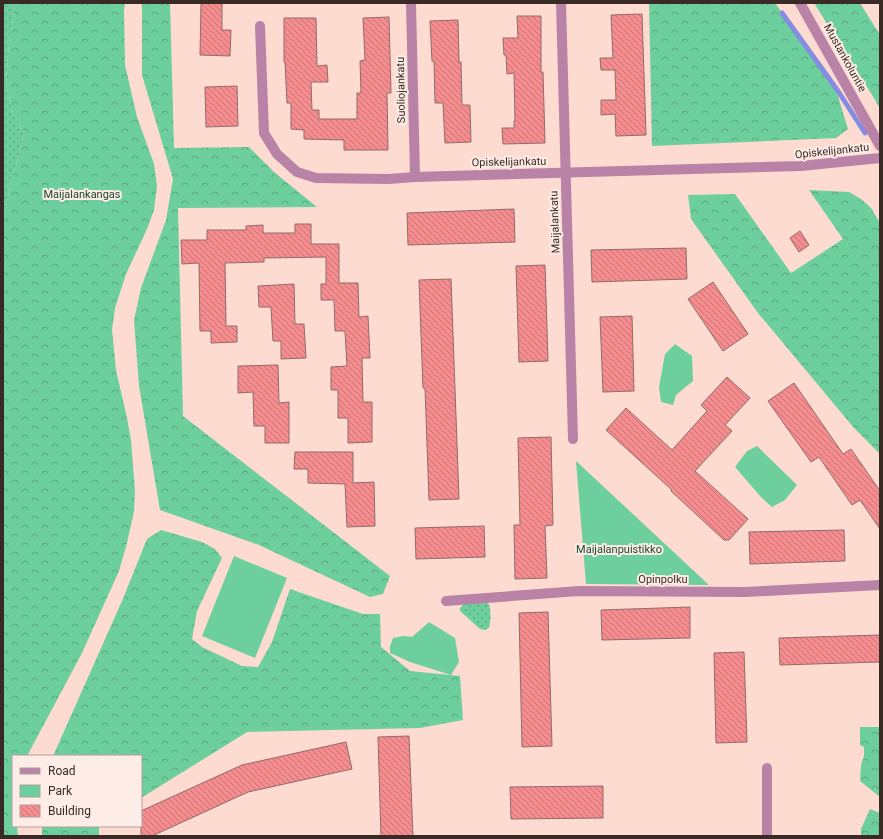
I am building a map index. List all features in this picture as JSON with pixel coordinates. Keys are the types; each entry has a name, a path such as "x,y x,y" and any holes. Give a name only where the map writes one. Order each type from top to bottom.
{"street":[{"name":"Suoliojankatu","path":"411,3 415,177"},
{"name":"Maijalankatu","path":"561,3 573,439"},
{"name":"Mustankoluntie","path":"800,3 880,146"},
{"name":"Opiskelijankatu","path":"260,26 264,133 277,154 298,172 316,178 388,179 801,166 880,158"},
{"name":"Opinpolku","path":"446,601 579,590 745,592 880,585"},
{"path":"767,768 767,836"}],"green space":[{"path":"3,3 15,3 8,53 6,84 13,113 24,133 3,217"},
{"name":"Maijalankangas","path":"15,3 125,3 125,65 137,117 154,164 157,186 154,210 147,229 126,274 115,308 112,330 116,370 131,440 135,492 134,511 119,571 82,653 28,755 12,755 12,827 17,827 18,836 3,836 3,217 24,133 13,113 6,84 8,53"},
{"path":"142,3 170,3 174,148 249,147 275,173 317,207 178,208 183,416 390,576 383,594 370,597 259,545 160,510 139,386 134,320 141,288 166,220 173,179 142,75"},
{"path":"649,3 775,3 837,93 848,129 836,138 652,146"},
{"path":"814,3 860,3 880,35 880,109 874,98"},
{"path":"809,190 849,192 861,199 871,208 880,223 880,454 854,428 758,313 691,219 688,195 735,194 791,273 843,239"},
{"path":"675,344 692,356 693,381 676,395 673,405 661,402 659,387 665,354"},
{"path":"757,446 797,485 785,500 772,507 761,497 735,467 747,451"},
{"name":"Maijalanpuistikko","path":"576,461 709,585 586,584"},
{"path":"161,530 202,542 215,549 222,558 197,611 192,639 202,647 242,666 258,667 272,642 290,589 363,614 380,614 381,647 410,671 460,676 463,720 420,728 247,732 142,797 142,755 53,755 122,601 147,539"},
{"path":"234,556 287,578 255,658 202,636"},
{"path":"485,602 489,604 490,622 489,628 485,630 480,629 460,611 460,608 464,604"},
{"path":"429,622 455,638 459,662 451,675 410,662 390,653 390,646 393,638 403,636 412,637"},
{"path":"860,727 880,727 880,797 860,781 864,747 860,745"},
{"path":"870,809 880,813 880,836 861,836 861,829"},
{"path":"42,827 99,827 99,836 42,836"}],"building":[{"path":"201,3 222,3 222,30 231,30 230,56 200,55"},
{"path":"642,14 646,135 616,136 615,114 601,115 601,100 616,100 615,70 601,70 600,58 613,58 611,15"},
{"path":"517,16 541,16 541,72 543,72 545,143 503,144 502,128 514,128 515,121 514,73 507,74 503,38 518,38"},
{"path":"389,17 391,93 387,93 388,150 344,150 344,140 304,139 304,130 291,129 291,103 287,103 284,62 284,18 316,18 317,66 327,65 328,82 311,82 312,110 319,110 319,119 357,119 357,93 361,93 360,61 365,60 363,18"},
{"path":"458,20 462,105 470,105 471,142 445,143 443,103 435,103 434,61 432,61 430,21"},
{"path":"237,86 238,126 206,127 205,87"},
{"path":"514,209 515,242 408,245 407,213"},
{"path":"295,224 311,224 311,244 339,244 339,283 358,283 359,317 368,316 370,358 362,358 363,402 372,402 372,442 348,443 348,418 338,418 338,390 331,390 331,367 347,366 345,331 335,331 334,300 321,300 321,284 326,284 326,257 264,258 264,262 225,263 226,326 237,326 237,342 211,343 211,331 200,331 199,263 182,264 181,240 207,240 207,230 246,230 246,226 263,225 263,233 295,233"},
{"path":"800,231 809,245 799,252 790,238"},
{"path":"686,248 687,279 592,282 591,250"},
{"path":"545,265 548,361 519,362 516,266"},
{"path":"451,279 459,499 429,500 419,280"},
{"path":"713,282 748,334 723,351 688,299"},
{"path":"294,284 295,324 304,324 306,358 281,359 281,341 273,341 271,307 259,307 258,286"},
{"path":"632,316 634,391 603,392 600,317"},
{"path":"278,365 279,403 289,402 289,443 265,443 265,426 254,426 253,392 238,393 238,366"},
{"path":"727,377 750,398 725,425 732,431 695,471 748,519 729,540 724,540 606,430 626,408 672,450 707,411 701,405"},
{"path":"794,383 843,454 851,449 880,491 880,529 860,500 852,505 819,457 811,462 768,401"},
{"path":"551,437 553,525 545,526 547,578 515,579 514,525 520,525 518,438"},
{"path":"295,452 353,452 353,483 374,482 375,526 347,527 345,484 308,483 308,469 294,469"},
{"path":"484,526 485,557 416,559 415,528"},
{"path":"844,530 845,561 750,564 749,532"},
{"path":"690,607 690,638 602,640 601,610"},
{"path":"548,612 552,746 522,747 519,613"},
{"path":"880,635 880,662 780,665 779,638"},
{"path":"744,652 747,742 716,743 714,653"},
{"path":"409,736 413,836 381,836 378,737"},
{"path":"346,742 352,769 248,792 152,836 141,836 142,811 242,765"},
{"path":"603,786 603,818 511,819 510,787"}],"waterway":[{"path":"782,13 838,91 865,133"}]}
